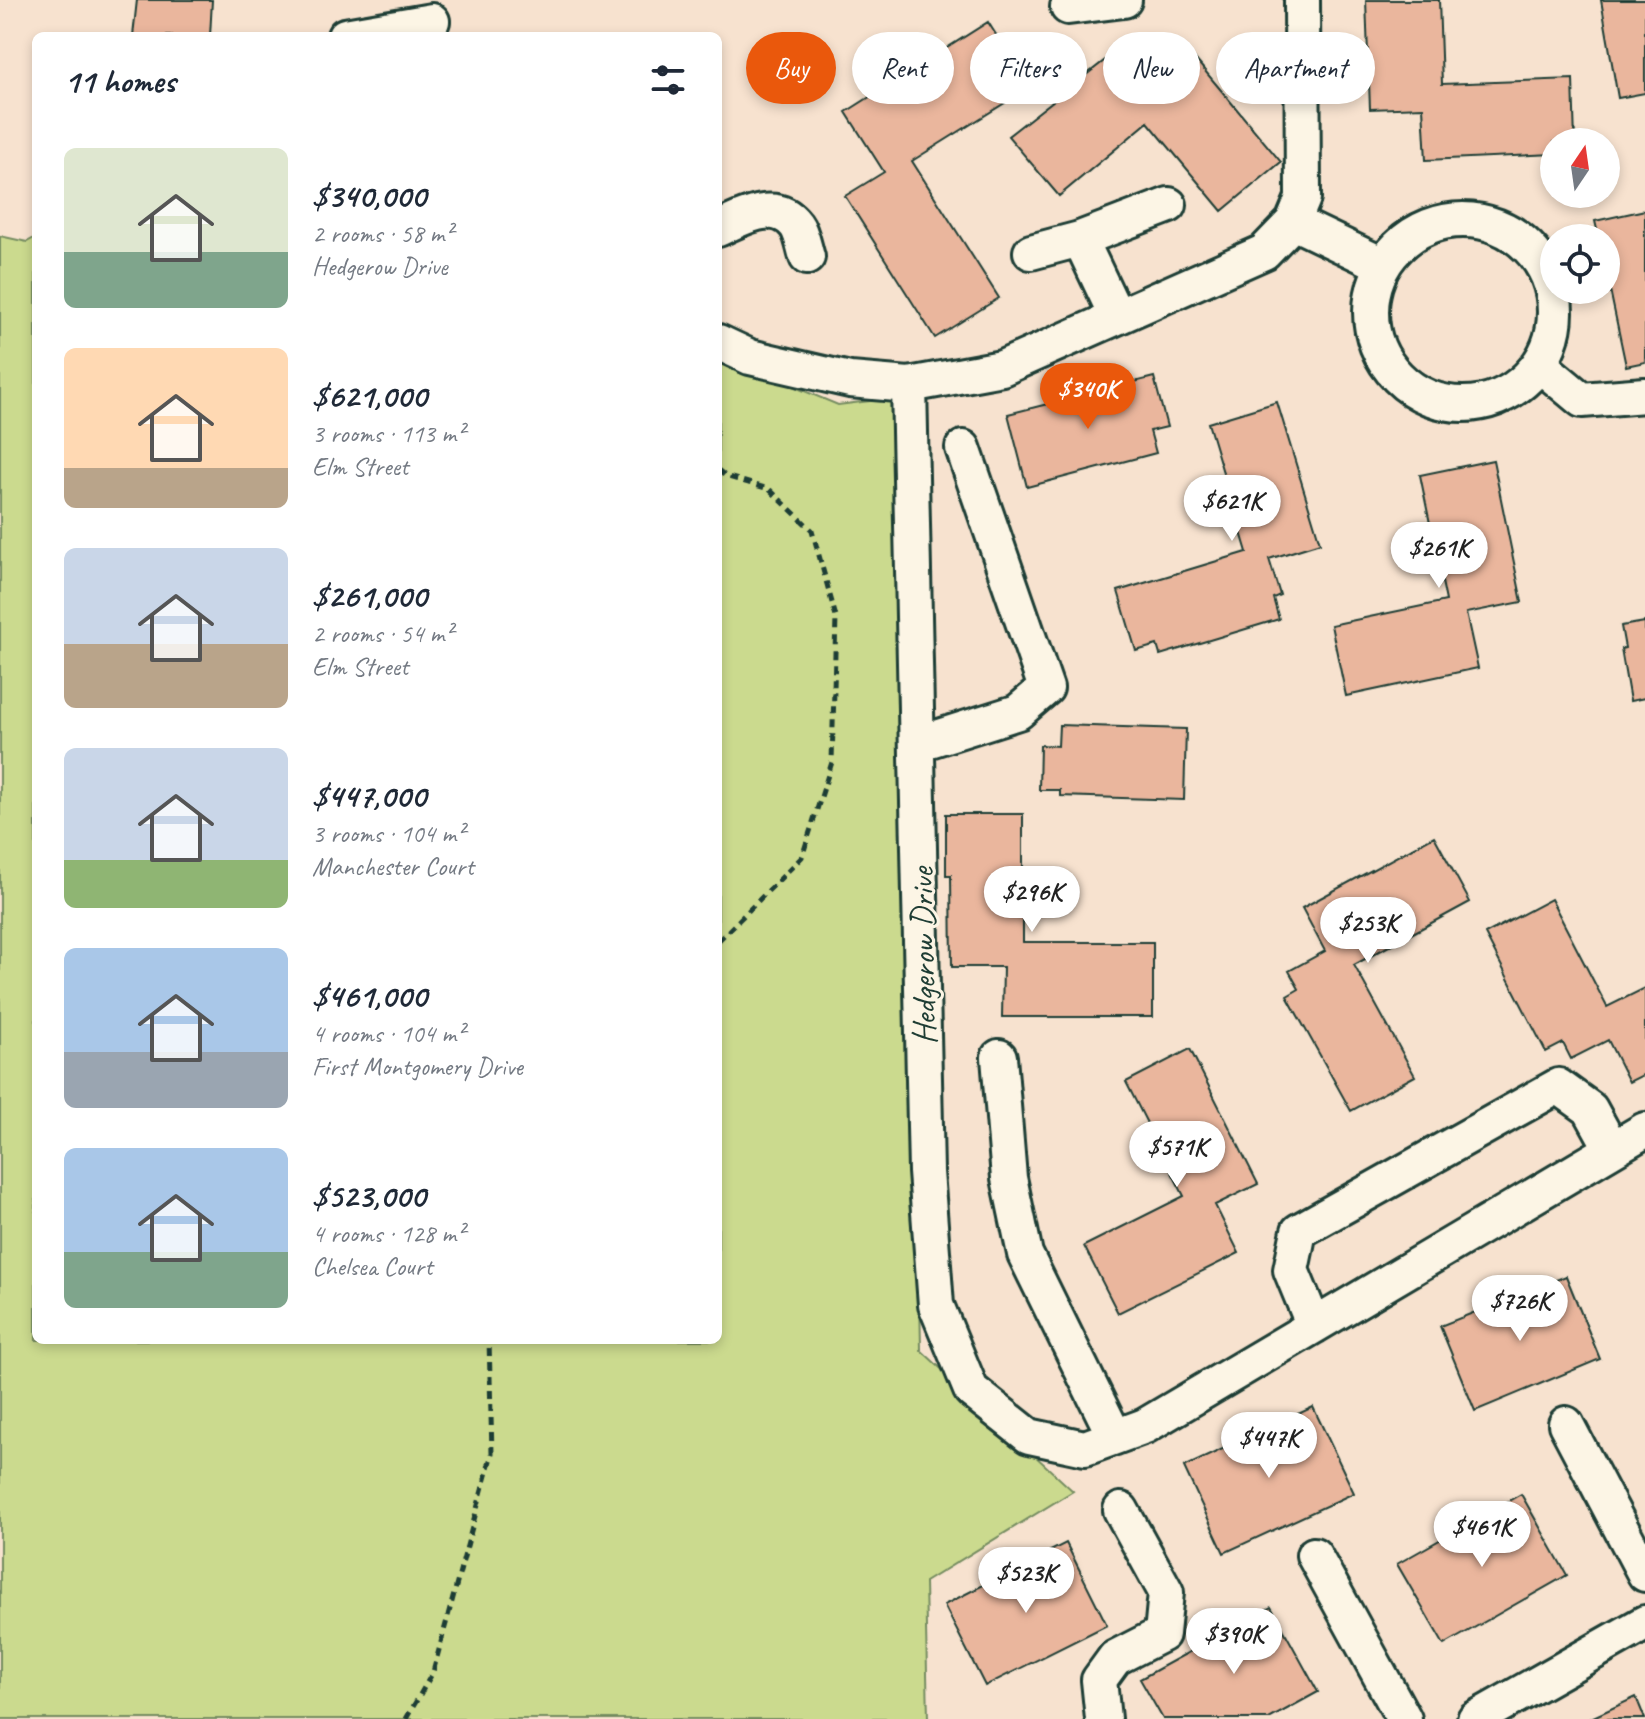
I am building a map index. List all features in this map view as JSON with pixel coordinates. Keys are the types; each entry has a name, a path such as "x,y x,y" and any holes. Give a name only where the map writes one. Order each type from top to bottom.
{"street":[{"path":"1068,7 1124,0"},
{"path":"722,344 750,357 836,377 909,385 1002,368 1264,252 1293,222 1303,198 1302,0"},
{"path":"366,32 434,19"},
{"path":"1031,252 1080,239 1169,205"},
{"path":"722,227 756,212 778,212 796,225 807,257"},
{"path":"1457,220 1486,223 1514,234 1536,254 1550,279 1556,308 1553,338 1540,365 1520,385 1495,400 1468,405 1439,401 1413,390 1392,371 1377,347 1371,319 1372,291 1383,265 1402,242 1428,226 1457,220"},
{"path":"1293,222 1383,265"},
{"path":"1080,239 1117,317"},
{"path":"1540,365 1582,400 1644,400"},
{"name":"Hedgerow Drive","path":"909,385 926,1172 936,1305 971,1390 1029,1436 1085,1448 1145,1426 1645,1130"},
{"path":"917,744 1018,712 1046,688 963,448"},
{"path":"999,1057 1009,1178 1025,1254 1115,1437"},
{"path":"1314,1326 1291,1270 1299,1231 1558,1086 1590,1109 1612,1149"},
{"path":"1566,1424 1645,1574"},
{"path":"1103,1719 1099,1680 1115,1658 1162,1634 1166,1592 1121,1510"},
{"path":"1314,1555 1404,1719"},
{"path":"1475,1719 1645,1623"}],"path":[{"path":"722,473 769,489 812,530 836,617 832,762 802,857 722,937"},
{"path":"406,1719 433,1672 492,1453 489,1344"}],"green space":[{"path":"0,236 27,242 32,239 32,1344 722,1344 722,357 838,405 894,398 914,964 921,1350 1073,1491 925,1582 928,1719 0,1719"}],"building":[{"path":"137,0 212,0 210,32 133,32"},
{"path":"1366,0 1439,0 1442,84 1573,79 1575,128 1540,128 1540,155 1426,160 1423,107 1370,109 1370,104 1375,104 1375,32 1367,32"},
{"path":"1601,0 1645,0 1645,93 1618,98"},
{"path":"988,22 994,32 972,32"},
{"path":"970,33 970,104 1003,104 912,161 999,298 935,338 845,196 884,172 846,112 859,104 954,104 954,44"},
{"path":"1103,62 1103,104 1200,104 1200,65 1216,84 1216,104 1233,104 1281,162 1222,211 1148,122 1059,196 1008,136 1049,104 1087,104 1087,74"},
{"path":"1645,210 1645,362 1626,366 1613,304 1620,304 1620,224 1596,224 1595,221"},
{"path":"1154,377 1167,427 1150,431 1156,453 1027,487 1008,414"},
{"path":"1277,402 1320,543 1269,559 1280,595 1273,598 1279,619 1160,655 1157,645 1136,651 1118,591 1247,552 1208,423"},
{"path":"1493,460 1522,602 1466,613 1478,668 1346,696 1331,625 1446,601 1420,475"},
{"path":"1645,622 1645,698 1630,701 1621,649 1625,648 1621,626"},
{"path":"1059,725 1186,729 1184,800 1060,796 1060,790 1039,790 1040,745 1058,746"},
{"path":"946,814 1023,814 1023,942 1153,942 1153,1017 1002,1017 1003,967 952,967 951,875 946,875"},
{"path":"1434,836 1470,902 1354,965 1415,1076 1351,1111 1287,996 1299,989 1289,971 1325,951 1302,908"},
{"path":"1551,899 1607,1007 1645,988 1645,1074 1629,1082 1608,1040 1571,1059 1563,1043 1546,1052 1485,934"},
{"path":"1190,1049 1258,1184 1215,1205 1239,1253 1118,1313 1084,1246 1184,1196 1126,1082"},
{"path":"1566,1276 1600,1359 1475,1411 1440,1326"},
{"path":"1313,1407 1354,1493 1224,1553 1184,1467"},
{"path":"1521,1494 1567,1575 1444,1645 1397,1564"},
{"path":"1066,1543 1107,1625 985,1686 944,1605"},
{"path":"1271,1607 1318,1692 1269,1719 1163,1719 1140,1679"},
{"path":"1636,1697 1645,1719 1589,1719"}]}
